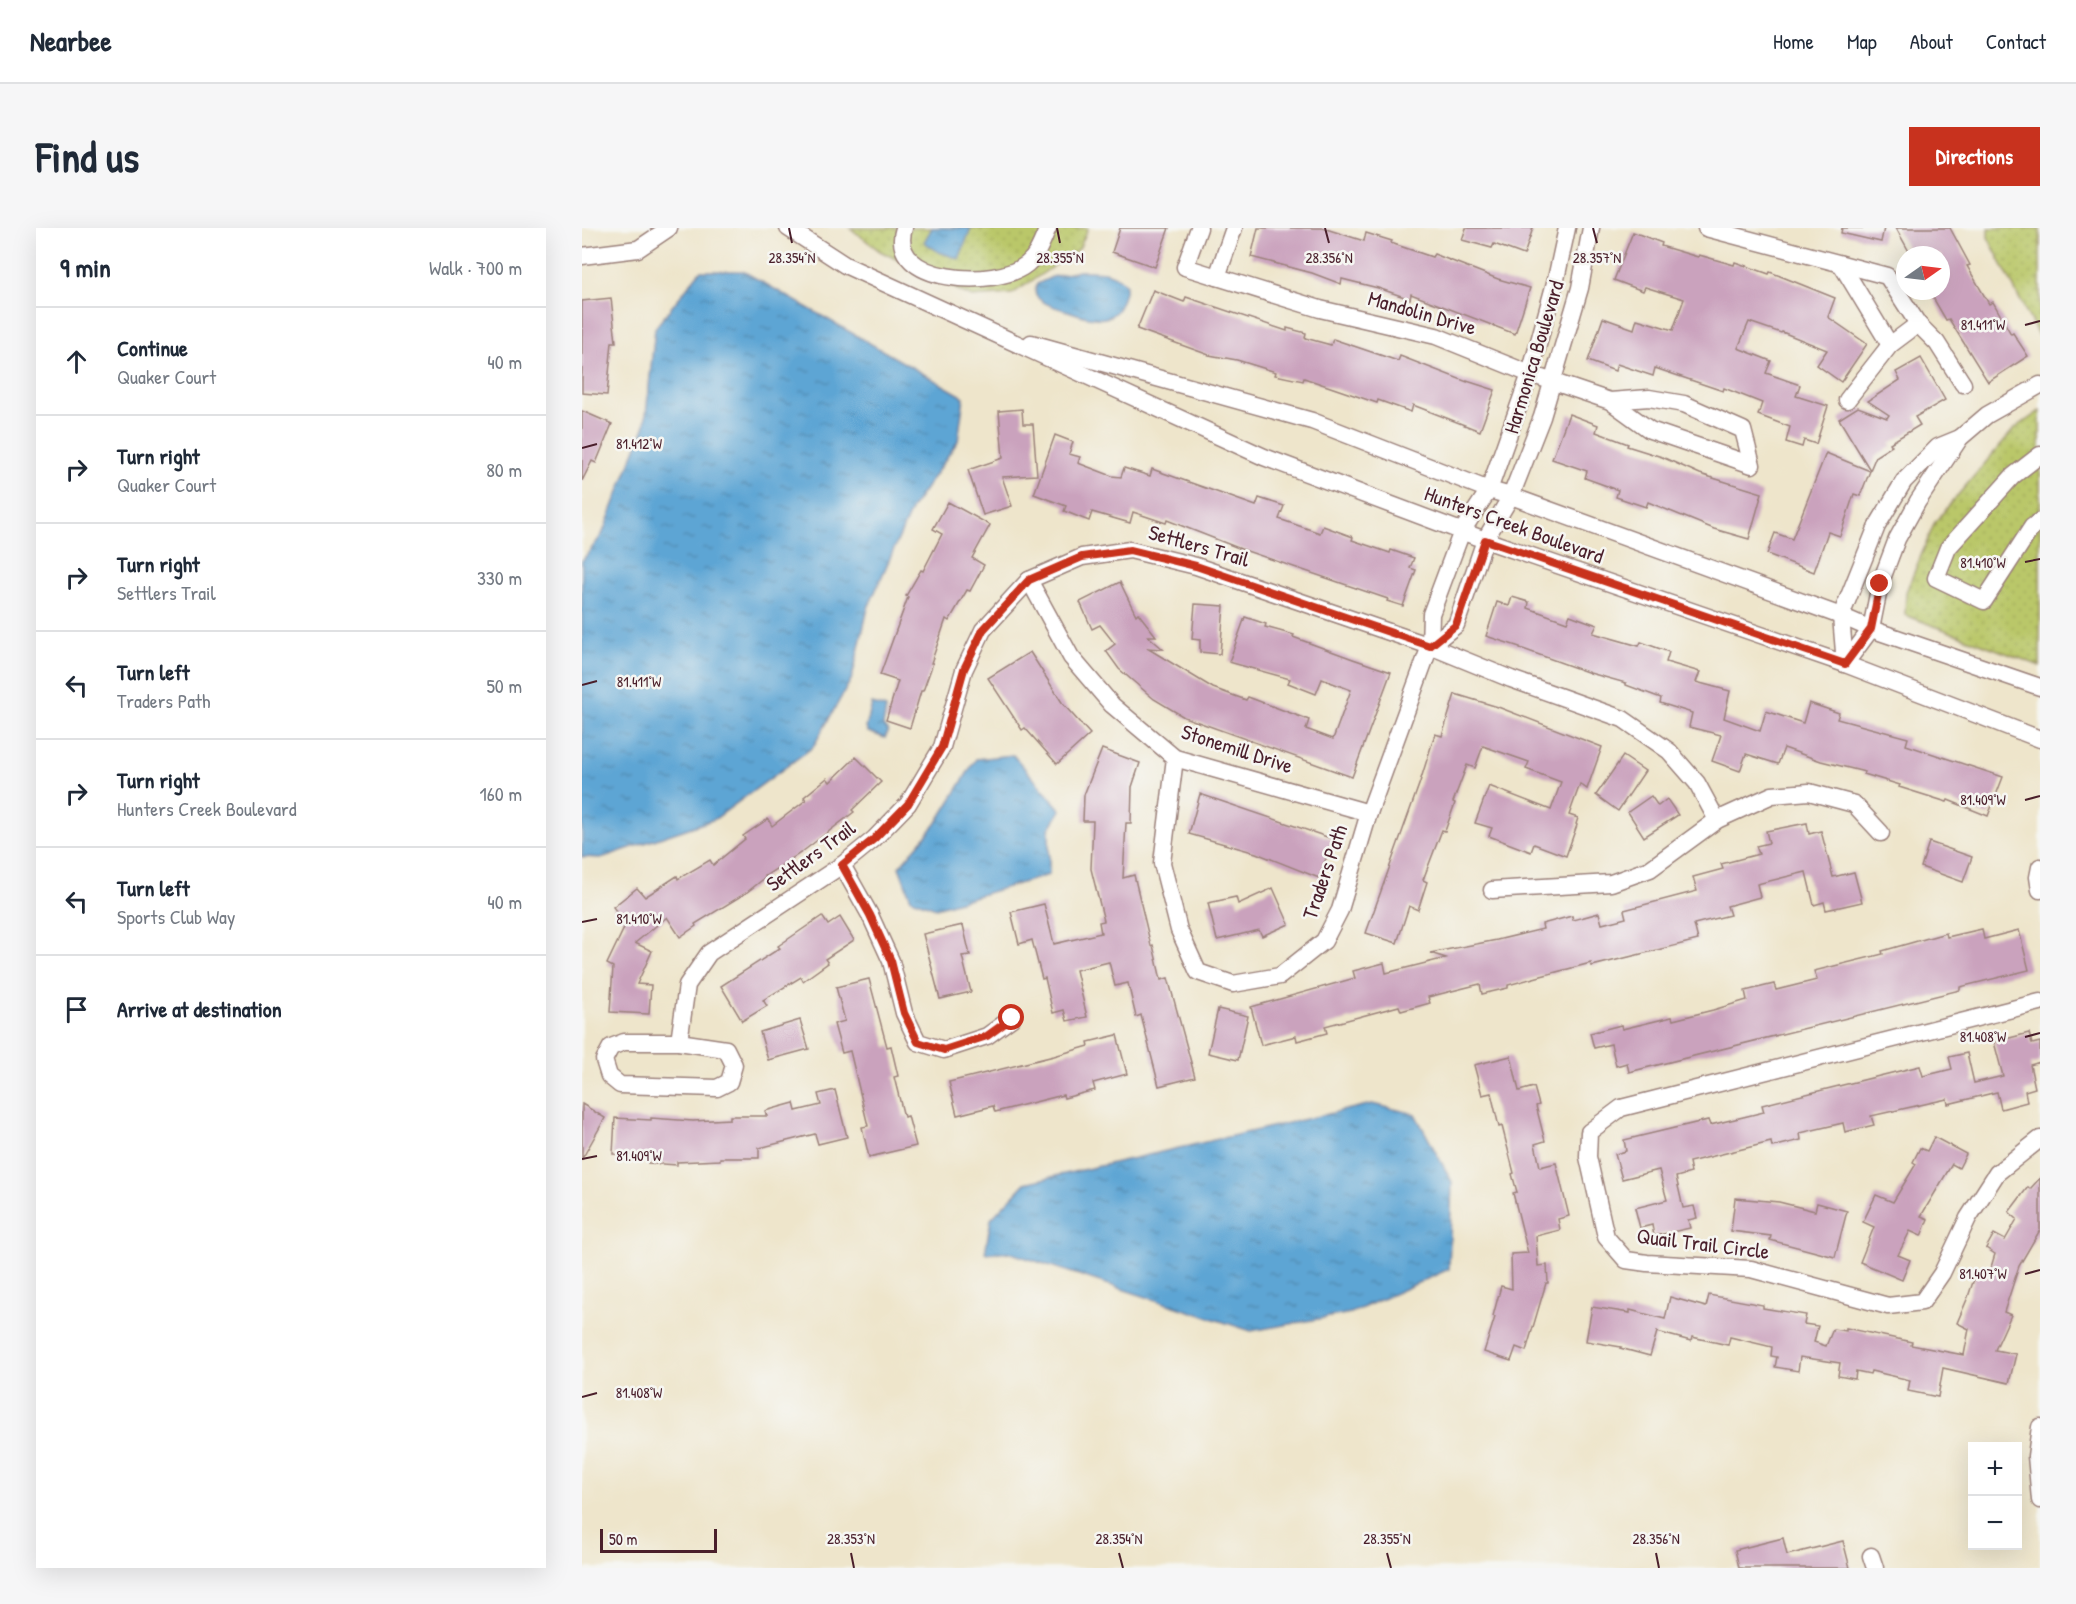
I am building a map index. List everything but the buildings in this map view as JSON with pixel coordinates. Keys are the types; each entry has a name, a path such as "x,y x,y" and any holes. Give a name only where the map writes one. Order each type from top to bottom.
{"street":[{"path":"582,256 638,249 669,228"},
{"name":"Hunters Creek Boulevard","path":"788,228 845,265 1264,457 1485,540 1845,664 2040,739"},
{"path":"904,228 902,244 913,264 947,276 970,279 1006,276 1019,270 1036,255 1048,228"},
{"name":"Mandolin Drive","path":"1199,228 1185,267 1320,309 1436,336 1530,374 1610,402 1650,430 1752,465 1743,430 1684,404 1649,398 1610,402"},
{"path":"1217,277 1234,228"},
{"name":"Harmonica Boulevard","path":"1489,490 1530,374 1557,279 1567,228"},
{"name":"Harmonica Boulevard","path":"1511,496 1553,382 1580,288 1591,228"},
{"path":"1706,228 1887,276 1918,324 1937,343 1963,384"},
{"path":"1841,264 1890,345"},
{"path":"1847,400 1890,345 1918,324"},
{"name":"Hunters Creek Boulevard","path":"981,329 1312,421 1489,490 1841,616 1871,629 2040,687"},
{"path":"1845,664 1871,629 1880,584 1897,540 1918,501 1960,438 1987,415 2040,385"},
{"path":"1845,664 1841,616 1877,526 1904,482 1938,447 1960,438"},
{"path":"2040,455 2013,476 1948,548 1936,578 1984,601 2031,527 2040,520"},
{"name":"Traders Path","path":"1175,758 1162,863 1179,930 1198,972 1233,984 1280,976 1324,941 1340,910 1369,813 1430,646 1431,614 1462,531 1489,490"},
{"path":"1430,646 1456,625 1485,540 1511,496"},
{"name":"Settlers Trail","path":"679,1042 687,985 709,953 842,865 874,839 908,804 942,747 964,669 983,630 1029,580 1082,557 1130,550 1196,566 1430,646 1511,679 1623,719 1669,751 1697,783 1717,820"},
{"name":"Stonemill Drive","path":"1029,580 1071,657 1112,705 1175,758 1369,813"},
{"path":"1492,890 1611,883 1650,869 1717,820 1772,795 1809,792 1854,804 1881,833"},
{"path":"842,865 870,915 891,961 904,1013 918,1042 944,1050 987,1036 1012,1018"},
{"path":"2040,867 2038,877 2040,890"},
{"name":"Quail Trail Circle","path":"2040,1002 1621,1108 1589,1132 1587,1157 1606,1237 1626,1260 1751,1269 1888,1306 1922,1302 1942,1273 1968,1218 1997,1173 2040,1139"},
{"path":"624,1042 679,1042 726,1049 734,1065 729,1082 717,1088 620,1085 609,1076 604,1060 610,1047 624,1042"},
{"path":"2040,1427 2036,1456 2040,1500"}],"green space":[{"path":"850,228 1088,228 1079,249 1012,294 972,297 880,251"},
{"path":"1988,228 2040,228 2040,339 1988,237"},
{"path":"2040,411 2040,666 1905,615 1906,592 1935,522 2014,429"}],"water":[{"path":"932,228 971,228 959,259 939,252 924,242"},
{"path":"700,271 743,271 964,397 958,441 912,508 868,608 852,678 813,747 715,819 601,858 582,857 582,561 602,535 645,425 655,328"},
{"path":"1079,271 1098,271 1110,274 1126,285 1119,308 1113,314 1107,318 1079,315 1052,306 1040,300 1036,295 1037,284 1052,277"},
{"path":"872,704 886,708 883,726 888,730 885,738 868,732 866,728"},
{"path":"1013,755 1061,810 1049,829 1049,875 936,908 911,899 899,867 936,824 976,759"},
{"path":"1372,1104 1415,1114 1452,1182 1449,1269 1351,1313 1251,1331 1008,1252 985,1253 991,1219 1025,1183"}],"route":[{"path":"1012,1018 987,1036 944,1050 918,1042 904,1013 891,961 870,915 842,865 874,839 908,804 942,747 964,669 983,630 1029,580 1082,557 1130,550 1196,566 1430,646 1456,625 1485,540 1845,664 1871,629 1880,584"}]}
